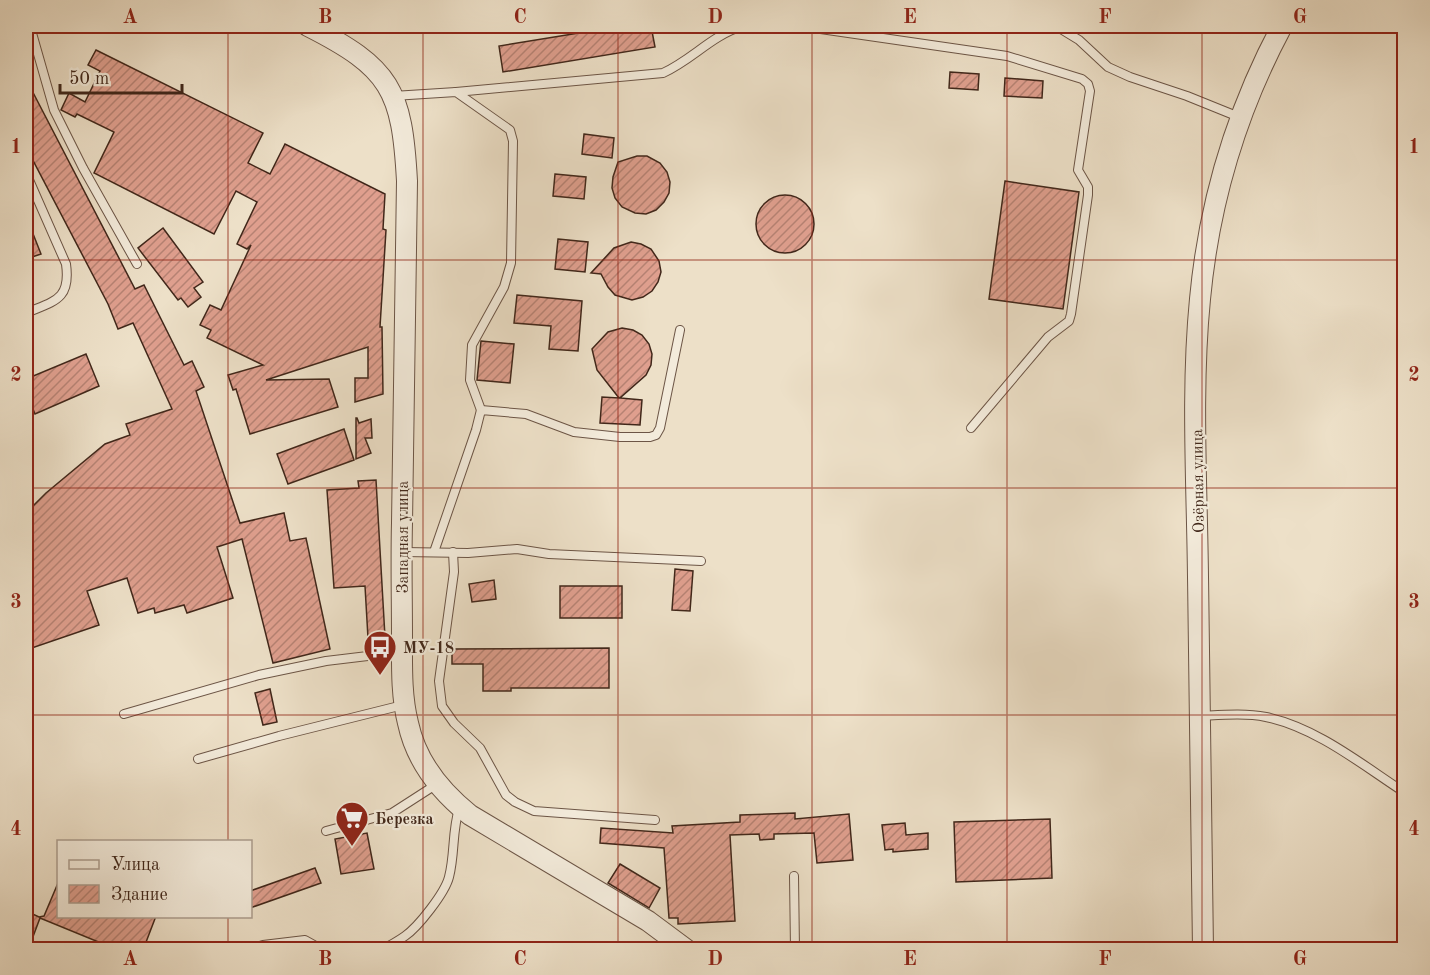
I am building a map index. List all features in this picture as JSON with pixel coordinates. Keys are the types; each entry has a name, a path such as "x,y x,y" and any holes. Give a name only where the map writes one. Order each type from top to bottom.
{"street":[{"name":"Западная улица","path":"308,26 363,58 379,72 393,96 403,128 407,182 402,652 405,705 414,745 437,784 460,807 483,824 648,921 687,950"},
{"name":"Озёрная улица","path":"1203,950 1196,394 1200,299 1206,252 1216,203 1240,117 1282,26"}],"lane":[{"path":"30,26 54,110 83,168 137,264"},
{"path":"446,26 458,28 474,26"},
{"path":"393,96 663,73 676,67 716,37 743,26"},
{"path":"800,26 1007,56 1082,79 1088,84 1090,91 1078,170 1088,187 1088,195 1069,321 1048,337 971,428"},
{"path":"1045,26 1061,29 1079,40 1108,67 1240,117"},
{"path":"434,552 481,410 470,380 472,345 504,287 511,263 513,141 510,130 456,92"},
{"path":"26,173 66,264 68,280 64,292 56,300 26,313"},
{"path":"481,410 526,414 574,432 620,437 656,435 660,428 680,330"},
{"path":"402,552 517,549 549,554 701,561"},
{"path":"453,552 454,572 440,681 442,706 454,723 480,748 506,795 534,811 655,820"},
{"path":"124,714 259,675 326,661 402,652"},
{"path":"198,759 279,736 405,705"},
{"path":"1200,716 1265,717 1289,724 1316,735 1404,792"},
{"path":"326,831 392,813 437,784"},
{"path":"381,950 407,935 425,915 448,879 454,849 454,825 460,807"},
{"path":"794,876 795,950"},
{"path":"247,950 262,945 305,940 322,950"}],"building":[{"path":"622,26 651,26 655,47 503,72 499,46"},
{"path":"96,50 263,133 248,163 270,174 285,144 385,194 383,229 386,230 380,327 382,327 383,394 355,402 355,378 368,378 368,347 266,380 329,379 338,407 250,434 236,389 233,390 228,375 263,365 207,338 211,330 200,325 210,305 221,310 251,245 247,249 237,244 257,202 236,191 214,234 94,173 114,132 77,114 75,117 61,110 69,93 85,102 100,71 88,65"},
{"path":"950,72 979,74 978,90 949,88"},
{"path":"1005,78 1043,81 1042,98 1004,96"},
{"path":"26,79 135,289 144,285 184,365 192,361 204,387 196,391 240,523 284,513 290,541 306,538 330,649 273,663 242,539 217,547 233,598 187,613 184,605 155,613 154,608 138,613 127,578 87,591 99,625 26,650 26,513 46,493 105,444 130,435 126,424 172,409 133,323 118,329 108,304 26,147"},
{"path":"584,134 614,138 612,158 582,154"},
{"path":"637,156 647,156 660,163 667,172 670,182 669,193 664,202 656,210 646,214 635,213 622,207 615,198 612,188 618,162"},
{"path":"555,174 586,177 584,199 553,196"},
{"path":"1005,181 1079,192 1063,309 989,299"},
{"path":"785,195 796,197 806,203 812,213 814,224 812,235 806,245 796,251 785,253 774,251 764,245 758,235 756,224 758,213 764,203 774,197"},
{"path":"26,216 41,254 26,259"},
{"path":"163,228 203,282 194,288 201,297 188,307 181,298 178,300 138,248"},
{"path":"558,239 588,242 585,272 555,269"},
{"path":"631,242 651,249 659,261 661,272 652,291 632,300 615,295 601,274 591,273 614,248"},
{"path":"517,295 582,301 578,351 549,349 551,326 514,323"},
{"path":"622,328 642,335 649,344 652,354 651,365 646,375 620,398 642,400 640,425 600,423 602,397 619,398 597,370 592,349 608,332"},
{"path":"481,341 514,344 510,383 477,380"},
{"path":"86,354 99,386 35,414 26,392 26,379"},
{"path":"356,418 359,423 371,419 372,438 365,438 371,453 356,459"},
{"path":"344,429 354,460 288,484 277,454"},
{"path":"376,480 385,637 368,638 365,586 334,588 327,490 359,488 358,481"},
{"path":"675,569 693,571 690,611 672,610"},
{"path":"494,580 496,599 472,602 469,584"},
{"path":"560,586 622,586 622,618 560,618"},
{"path":"609,648 609,688 511,688 511,691 483,691 483,664 452,664 452,649"},
{"path":"270,689 277,722 263,725 255,693"},
{"path":"795,813 795,819 849,814 853,860 817,863 814,833 774,834 774,839 760,840 759,834 730,835 735,921 678,924 678,918 669,918 664,848 600,843 601,828 673,833 672,826 740,822 740,815"},
{"path":"1050,819 1052,878 956,882 954,822"},
{"path":"905,823 906,835 928,833 928,849 893,852 893,849 885,850 882,825"},
{"path":"367,833 374,869 341,874 335,839"},
{"path":"620,864 660,888 649,908 608,883"},
{"path":"315,868 321,883 252,907 252,890"},
{"path":"57,885 57,918 155,918 143,950 118,950 40,918 28,950 26,950 26,911 39,917 44,916"}],"place":[{"name":"МУ-18","path":"380,676"},
{"name":"Березка","path":"352,847"}]}
